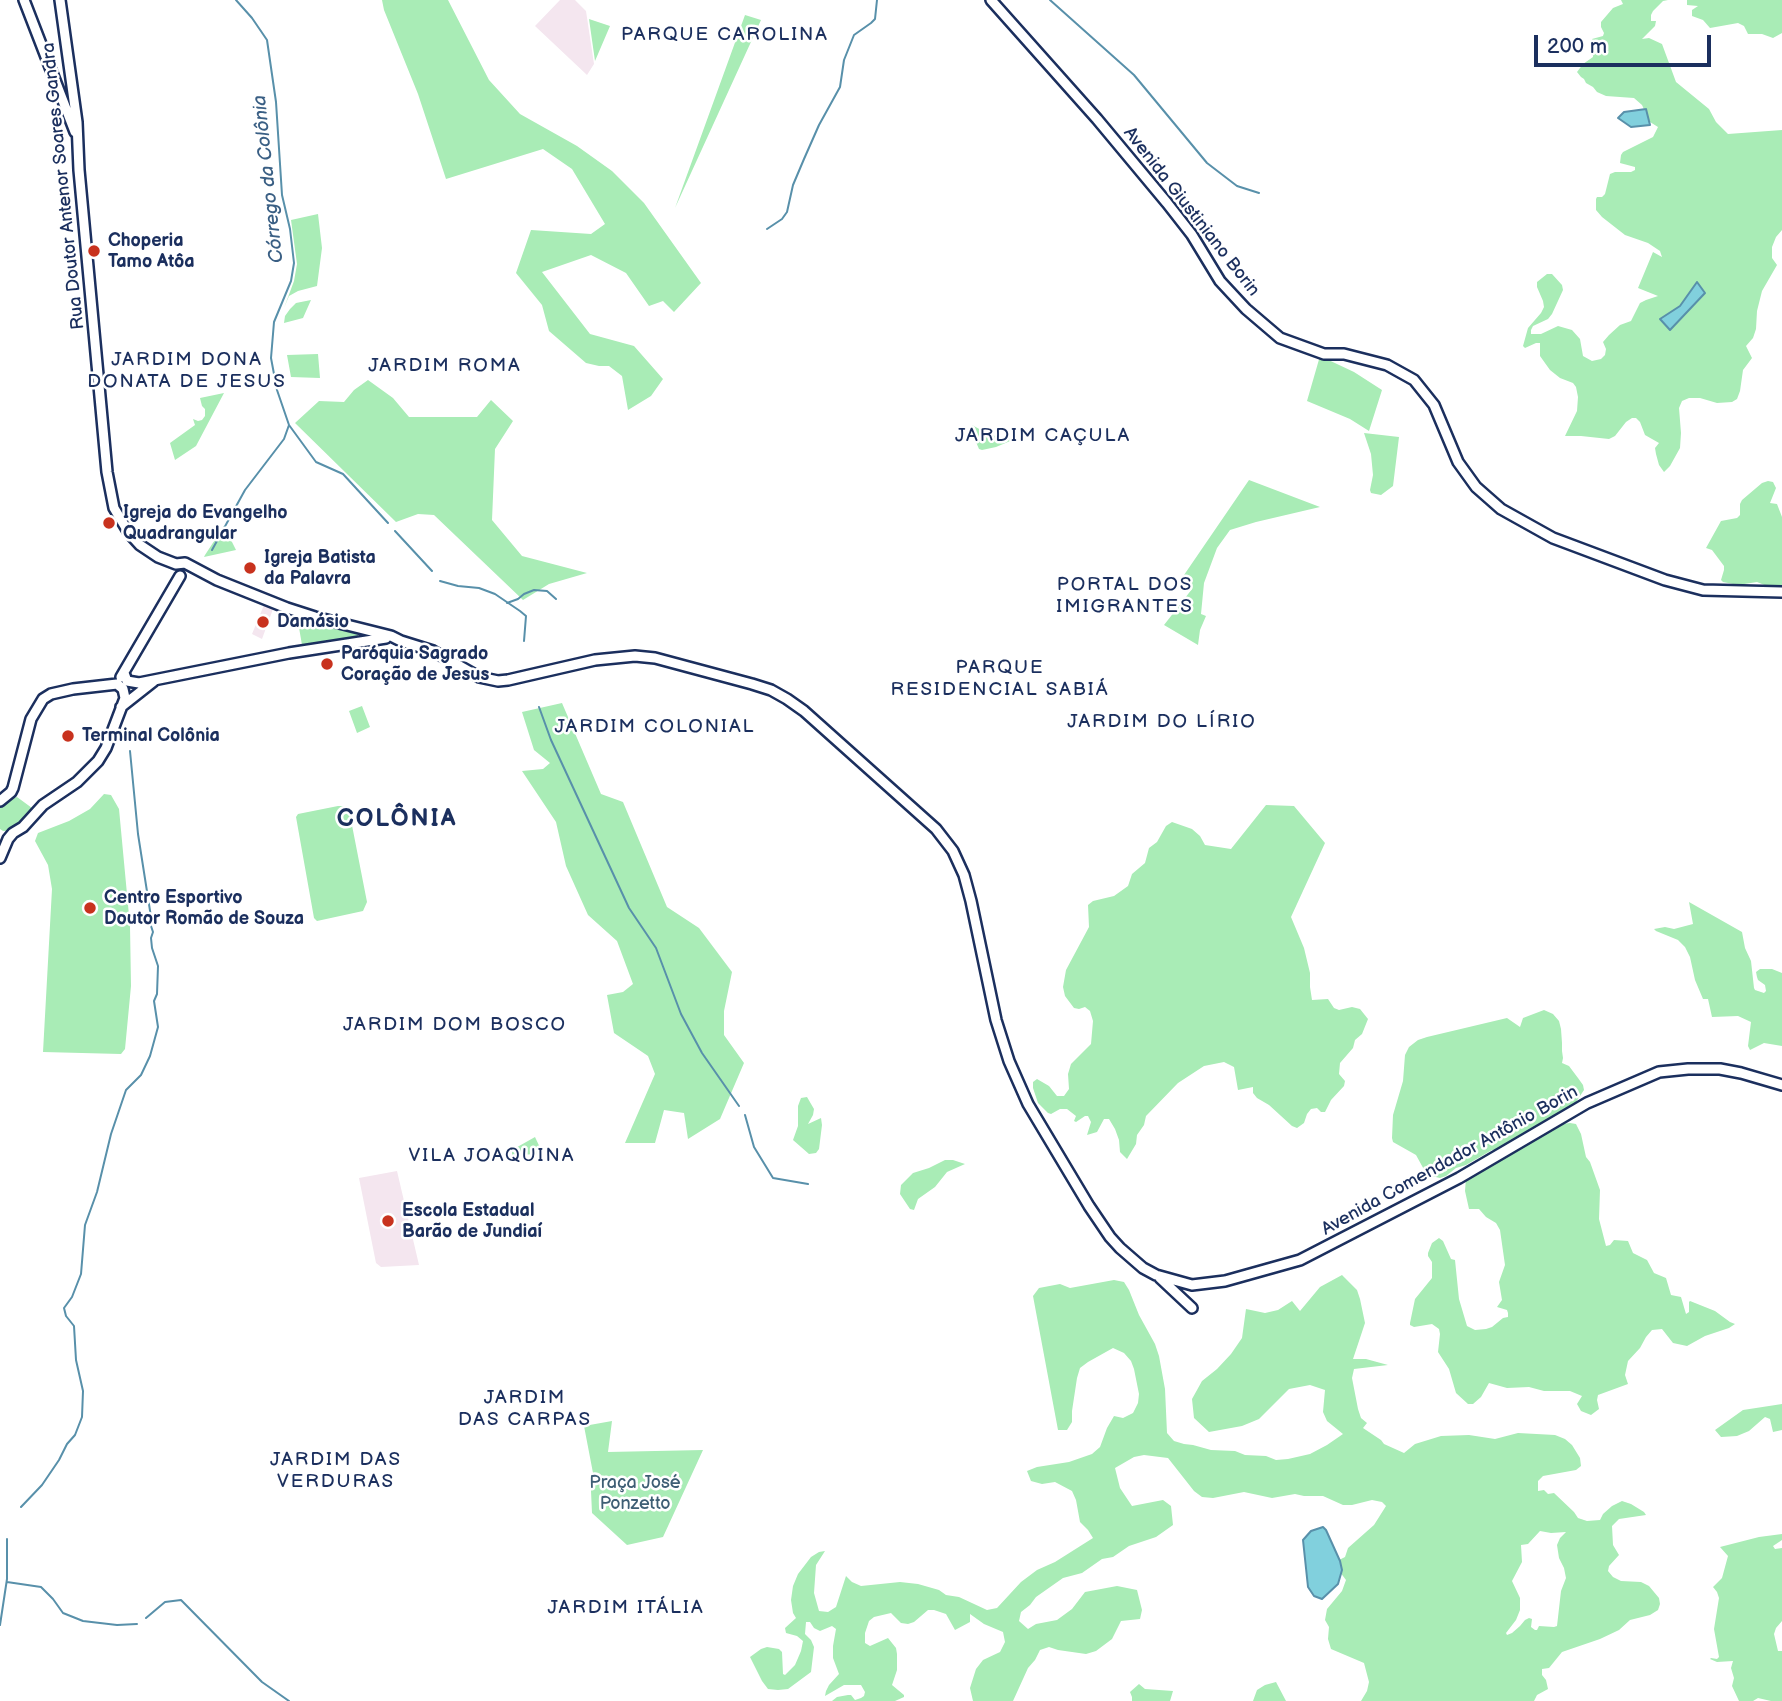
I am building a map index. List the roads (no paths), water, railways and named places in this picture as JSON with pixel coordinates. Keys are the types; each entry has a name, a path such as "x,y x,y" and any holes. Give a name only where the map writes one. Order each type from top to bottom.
{"main road":[{"path":"24,0 77,137"},
{"name":"Rua Doutor Antenor Soares Gandra","path":"60,0 77,122 106,463 114,508 140,545 158,557 176,564 185,564 287,608 391,636 442,655 474,675"},
{"name":"Avenida Giustiniano Borin","path":"991,0 1097,119 1167,203 1192,235 1220,281 1246,309 1280,338 1324,354 1344,354 1387,365 1414,380 1434,405 1458,462 1476,487 1501,509 1553,538 1665,580 1703,590 1782,592"},
{"path":"58,88 66,96 74,97"},
{"path":"117,684 180,576 176,564"},
{"path":"180,576 203,573"},
{"path":"356,642 364,629"},
{"path":"124,673 127,681 139,683 356,642 384,638 401,641"},
{"name":"Avenida Comendador Antônio Borin","path":"474,675 490,680 508,680 603,659 635,656 655,658 771,690 804,711 936,829 953,851 964,875 996,1020 1009,1061 1028,1104 1110,1237 1133,1261 1156,1275 1192,1285 1225,1281 1300,1260 1459,1178 1587,1103 1659,1072 1720,1069 1782,1085"},
{"path":"121,708 155,680"},
{"path":"0,848 43,805 66,791 91,769 106,748 125,695 117,684"},
{"path":"0,801 13,788 32,719 47,696 79,688 117,684"},
{"path":"0,831 11,836"},
{"path":"0,858 11,836"},
{"path":"1156,1275 1192,1308"}],"water":[{"path":"1646,109 1650,125 1631,127 1618,118 1624,112"},
{"path":"1697,282 1705,293 1670,330 1660,319 1680,306"},
{"path":"1323,1527 1342,1570 1338,1584 1322,1599 1314,1596 1308,1587 1303,1540 1311,1531"}],"waterway":[{"name":"Córrego da Colônia","path":"212,550 245,490 284,439 289,425 277,390 271,358 274,322 291,281 294,263 282,195 276,102 267,40 236,0"},
{"path":"767,229 787,212 793,185 804,159 840,87 844,60 854,35 875,19 877,0"},
{"path":"1050,0 1134,75 1207,163 1237,186 1259,193"},
{"path":"289,425 316,462 343,474 388,523"},
{"path":"395,531 432,571"},
{"path":"440,581 479,588 495,594 520,611 526,616 524,641"},
{"path":"507,603 534,590 547,591 556,599"},
{"path":"539,707 551,740 629,908 656,948 681,1014 702,1053 739,1106"},
{"path":"21,1507 42,1485 59,1460 75,1435 82,1417 83,1391 76,1360 74,1326 66,1316 64,1308 72,1297 81,1274 85,1225 97,1192 111,1134 126,1090 141,1075 150,1056 158,1027 154,1001 157,994 158,966 152,948 153,932 138,834 130,751"},
{"path":"745,1115 754,1147 773,1178 808,1184"},
{"path":"0,1625 7,1579 7,1539"},
{"path":"7,1582 41,1587 63,1613 83,1621 117,1625 137,1624"},
{"path":"146,1618 165,1602 181,1600 262,1682 289,1701"}],"place":[{"name":"Choperia Tamo Atôa","path":"94,251"},
{"name":"Igreja do Evangelho Quadrangular","path":"109,523"},
{"name":"Igreja Batista da Palavra","path":"250,568"},
{"name":"Damásio","path":"263,622"},
{"name":"Paróquia Sagrado Coração de Jesus","path":"327,664"},
{"name":"Terminal Colônia","path":"68,736"},
{"name":"Centro Esportivo Doutor Romão de Souza","path":"90,908"},
{"name":"Escola Estadual Barão de Jundiaí","path":"388,1221"}],"district":[{"name":"PARQUE CAROLINA","path":"725,35"},
{"name":"JARDIM ROMA","path":"445,366"},
{"name":"JARDIM DONA DONATA DE JESUS","path":"187,371"},
{"name":"JARDIM CAÇULA","path":"1043,436"},
{"name":"PORTAL DOS IMIGRANTES","path":"1125,596"},
{"name":"PARQUE RESIDENCIAL SABIÁ","path":"1000,679"},
{"name":"JARDIM DO LÍRIO","path":"1162,722"},
{"name":"JARDIM COLONIAL","path":"655,727"},
{"name":"COLÔNIA","path":"397,820"},
{"name":"JARDIM DOM BOSCO","path":"455,1025"},
{"name":"VILA JOAQUINA","path":"492,1156"},
{"name":"JARDIM DAS CARPAS","path":"525,1409"},
{"name":"JARDIM DAS VERDURAS","path":"336,1471"},
{"name":"JARDIM ITÁLIA","path":"626,1608"}],"park label":[{"name":"Praça José Ponzetto","path":"635,1493"}]}
